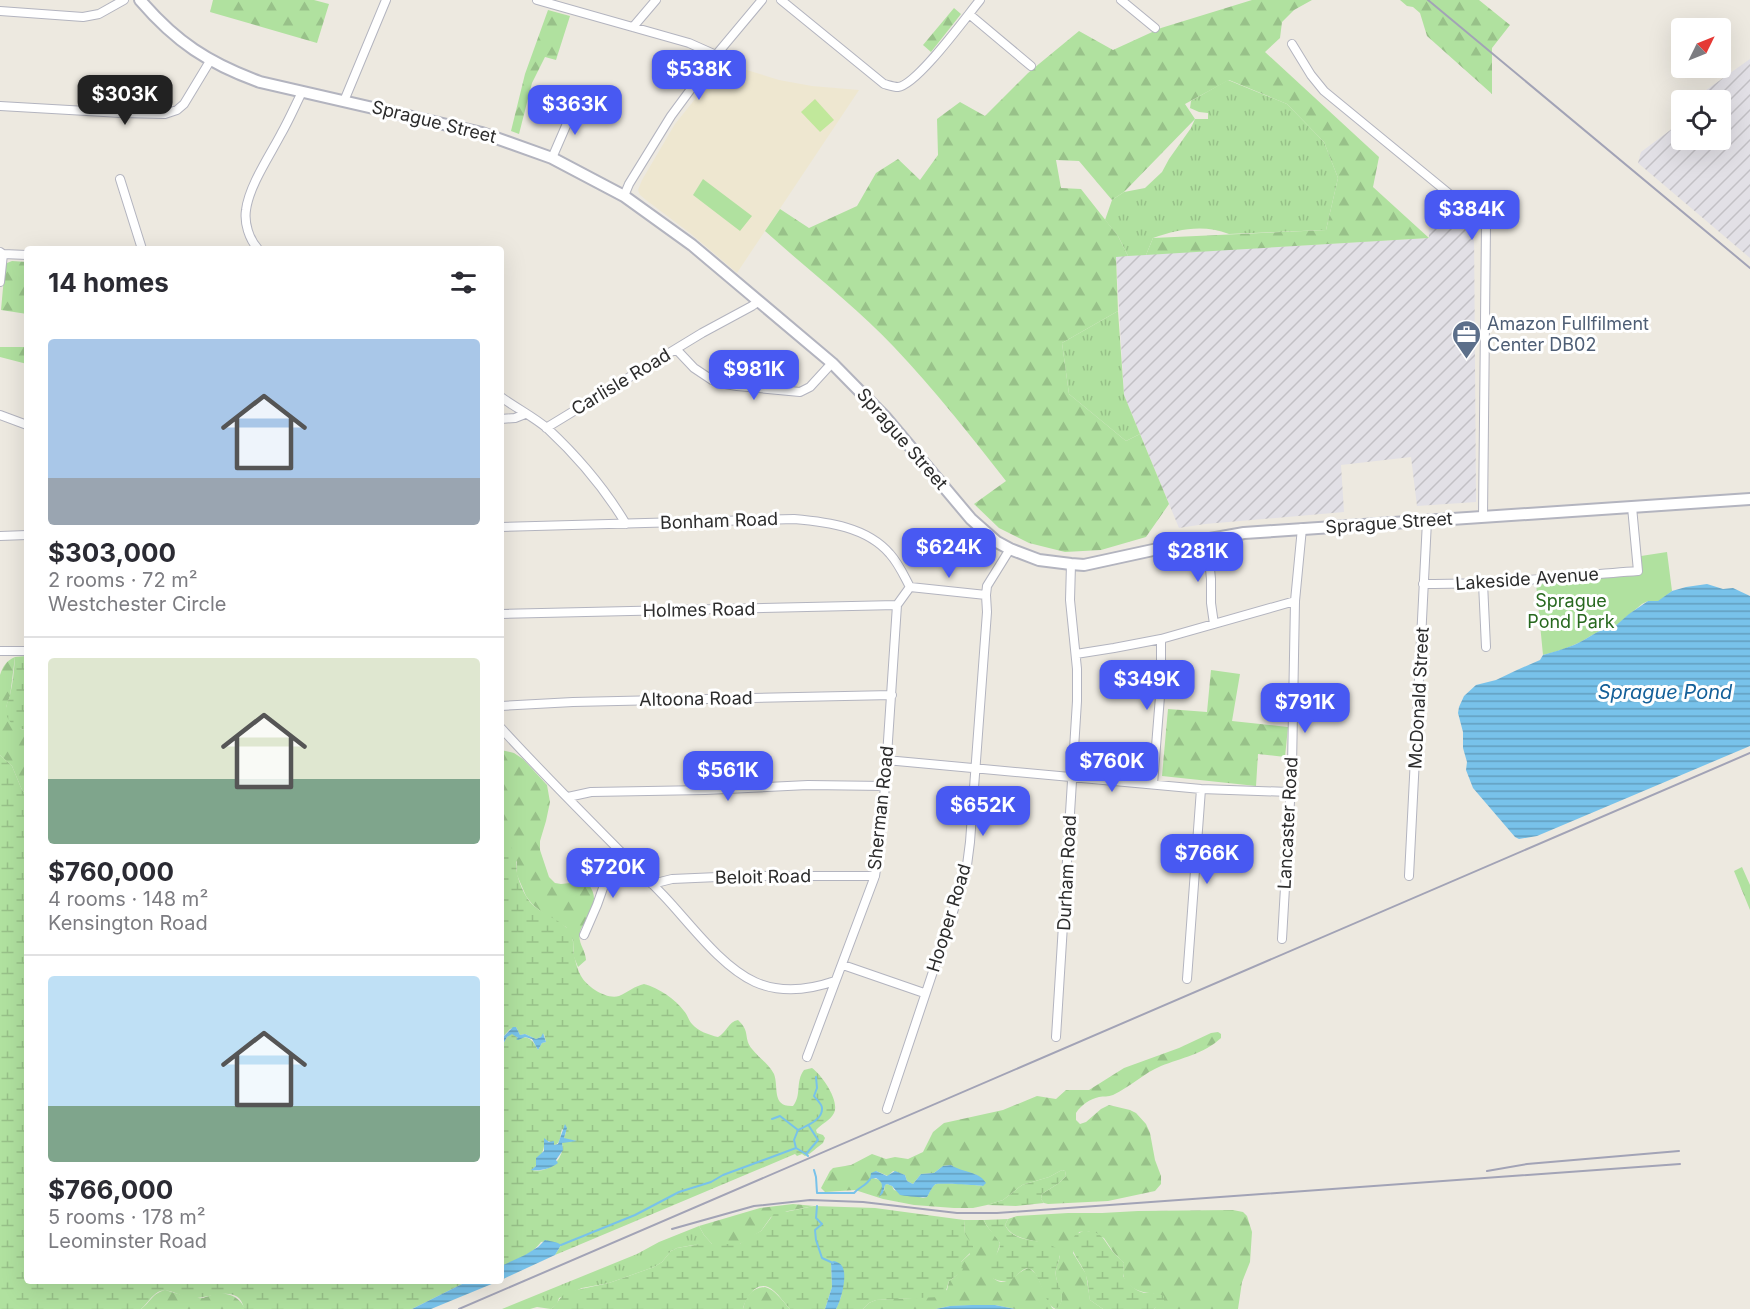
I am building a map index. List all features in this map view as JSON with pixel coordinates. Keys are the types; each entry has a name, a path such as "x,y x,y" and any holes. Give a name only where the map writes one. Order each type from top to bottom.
{"main road":[{"name":"Sprague Street","path":"140,0 159,22 210,61 235,72 260,82 482,133 552,158 624,196 692,245 832,363 886,418 971,519 997,542 1038,560 1084,565 1208,539 1302,528 1750,499"}],"street":[{"path":"0,11 83,17 99,14 124,0"},
{"path":"344,101 386,0"},
{"path":"537,0 688,43 716,55"},
{"path":"633,27 656,0"},
{"path":"624,196 671,116 716,55 762,0"},
{"path":"781,0 884,84 897,87 922,71 980,0"},
{"path":"1121,0 1155,28"},
{"path":"969,14 1031,66"},
{"path":"1292,44 1324,91 1486,224 1483,517"},
{"path":"0,106 165,114 177,110 184,104 210,61"},
{"path":"252,246 247,224 248,201 258,176 302,92"},
{"path":"552,158 575,105"},
{"path":"120,179 141,246"},
{"path":"0,282 2,253 24,255"},
{"name":"Carlisle Road","path":"546,428 759,301"},
{"path":"676,350 694,368 712,380 737,386 790,392 801,392 810,387 832,363"},
{"path":"504,399 546,428 577,459 602,489 626,524"},
{"path":"504,419 525,414"},
{"path":"0,415 24,424"},
{"name":"Lakeside Avenue","path":"1423,584 1483,583 1638,571 1632,507"},
{"name":"Bonham Road","path":"504,526 794,519 818,521 835,524 867,536 881,546 895,560 910,587"},
{"name":"McDonald Street","path":"1409,876 1427,520"},
{"name":"Lancaster Road","path":"1282,939 1290,792 1295,600 1302,528"},
{"path":"0,536 24,535"},
{"path":"1208,539 1214,624"},
{"name":"Hooper Road","path":"887,1109 966,873 976,769 987,612 986,595 989,583 1010,549"},
{"name":"Durham Road","path":"1056,1037 1077,700 1076,654 1070,600 1071,564"},
{"path":"1483,583 1486,647"},
{"path":"897,605 910,587 986,595"},
{"path":"1076,654 1161,639 1295,600"},
{"name":"Holmes Road","path":"504,614 897,605"},
{"name":"Sherman Road","path":"807,1057 843,965 874,876 880,844 885,786 897,605"},
{"path":"1153,784 1161,684 1161,639"},
{"path":"0,651 24,651"},
{"name":"Altoona Road","path":"504,706 573,702 892,695"},
{"path":"504,731 727,964 747,978 766,986 787,989 809,988 835,981"},
{"path":"504,741 512,739"},
{"path":"886,760 1201,789 1290,792"},
{"path":"568,797 591,792 808,785 885,786"},
{"path":"1187,979 1201,789"},
{"path":"584,935 609,871 620,851"},
{"name":"Beloit Road","path":"652,884 672,879 741,876 874,876"},
{"path":"843,965 924,993"}],"shaded area":[{"path":"1750,59 1750,258 1638,163 1641,152 1671,130 1671,150 1731,150 1731,90 1706,90 1723,78 1731,78 1731,72"},
{"path":"724,63 779,80 812,86 859,90 737,273 640,195 638,190 675,124"},
{"path":"1440,199 1474,228 1476,502 1417,506 1411,457 1341,465 1344,512 1179,528 1124,395 1116,256 1429,238 1428,213"}],"green space":[{"path":"213,0 314,0 329,4 317,43 210,12"},
{"path":"1252,0 1312,0 1294,10 1282,22 1280,38 1265,52 1379,157 1373,187 1429,238 1146,255 1153,238 1326,230 1338,178 1324,142 1287,104 1229,80 1185,104 1195,119 1124,192 1112,200 1079,161 1056,160 1061,188 1081,189 1118,236 1128,256 1116,257 1118,311 1062,343 1069,394 1126,441 1140,434 1169,504 1146,537 1101,550 1065,552 1029,543 999,528 974,504 1006,481 938,396 879,332 765,231 780,209 809,228 857,206 876,173 898,159 920,180 938,155 937,119 960,102 985,116 1028,73 1079,31 1113,50 1161,28"},
{"path":"1400,0 1479,0 1510,25 1492,48 1492,94 1427,36 1420,13"},
{"path":"954,8 961,14 931,52 923,45"},
{"path":"548,10 570,16 556,60 545,57 532,83 519,134 511,131 525,74"},
{"path":"1228,80 1287,104 1324,142 1338,178 1326,230 1229,234 1210,229 1191,229 1153,238 1146,255 1128,256 1118,236 1105,220 1112,200 1124,192 1145,188 1162,172 1195,119 1208,119 1208,113 1190,108 1191,101"},
{"path":"815,99 834,120 820,132 801,112"},
{"path":"703,179 752,216 740,231 693,195"},
{"path":"24,262 24,314 1,310 7,263"},
{"path":"1118,311 1124,395 1140,434 1126,441 1069,394 1062,343"},
{"path":"0,347 24,347 24,363 0,357"},
{"name":"Sprague Pond Park","path":"1667,552 1672,591 1658,602 1648,601 1642,604 1613,628 1603,630 1573,646 1543,655 1536,583 1642,574 1641,556"},
{"path":"24,656 24,729 12,724 6,713 15,657"},
{"path":"15,657 10,696 6,707 21,729 24,730 24,792 12,766 0,755 0,675 9,660"},
{"path":"1211,670 1240,674 1232,721 1288,727 1285,757 1258,754 1256,786 1162,776 1168,709 1207,712"},
{"path":"504,751 514,753 523,759 547,785 550,802 540,841 540,850 549,877 555,883 588,884 593,892 593,906 579,936 586,960 578,967 574,957 573,940 566,927 532,904 517,875 517,862 504,842"},
{"path":"0,755 12,766 24,792 24,1284 462,1284 412,1309 244,1309 236,1296 229,1294 190,1298 174,1292 162,1291 158,1292 141,1309 0,1309"},
{"path":"504,840 515,853 519,881 530,902 563,924 570,932 578,970 592,988 614,997 644,984 650,986 676,1002 697,1029 718,1037 738,1020 744,1028 749,1045 774,1074 777,1095 781,1103 793,1106 796,1102 801,1075 804,1070 812,1068 832,1095 834,1113 816,1130 825,1138 823,1143 805,1156 795,1154 555,1255 561,1245 548,1241 541,1242 528,1254 504,1265 504,1042 512,1033 518,1038 530,1039 538,1050 542,1043 546,1042 544,1034 536,1039 525,1034 520,1035 516,1027 510,1029 504,1036","holes":["562,1129 566,1132 564,1138 576,1141 562,1143 561,1155 554,1164 544,1170 532,1170 541,1156 545,1140 556,1144"]},
{"path":"1742,867 1750,885 1750,910 1734,871"},
{"path":"1218,1032 1221,1038 1200,1052 1155,1069 1113,1095 1089,1101 1076,1113 1076,1120 1080,1124 1109,1105 1136,1113 1146,1124 1150,1133 1155,1160 1161,1176 1161,1184 1155,1191 1108,1201 1044,1203 1041,1199 1042,1194 1066,1176 1065,1171 1062,1170 1049,1177 1022,1185 1003,1200 973,1208 914,1205 883,1199 855,1190 825,1192 821,1188 833,1168 851,1165 872,1154 886,1159 895,1157 908,1159 923,1152 933,1132 944,1123 1003,1110 1037,1096 1056,1099 1066,1090 1089,1090 1124,1068 1179,1048","holes":["951,1165 960,1171 977,1175 983,1186 939,1183 933,1186 927,1197 923,1198 894,1190 887,1184 884,1191 880,1180 873,1178 876,1171 888,1176 893,1171 905,1175 907,1181 913,1184 921,1174 934,1173 943,1166"]},
{"path":"1062,1170 1065,1171 1066,1176 1042,1194 1041,1199 1044,1203 1016,1206 987,1205 1003,1200 1022,1185 1049,1177"},
{"path":"793,1204 814,1206 771,1217 761,1231 740,1244 712,1244 699,1226 760,1208"},
{"path":"814,1206 875,1208 964,1220 965,1234 973,1250 961,1262 963,1269 949,1281 945,1294 939,1297 876,1300 863,1309 836,1309 841,1297 844,1278 832,1261 832,1287 825,1309 790,1309 774,1291 763,1286 750,1294 743,1309 551,1309 567,1292 609,1283 654,1267 677,1248 700,1244 740,1244 761,1231 776,1211 785,1212"},
{"path":"1233,1210 1243,1212 1247,1216 1252,1232 1250,1262 1242,1282 1238,1309 1154,1309 1156,1307 1154,1293 1139,1291 1130,1286 1124,1278 1124,1263 1104,1238 1088,1231 1079,1232 1073,1253 1086,1274 1090,1300 1103,1309 1056,1309 1062,1300 1056,1276 1060,1256 1046,1245 1013,1234 1005,1225 1008,1219 1017,1216"},
{"path":"1008,1219 1005,1225 1015,1235 1050,1245 1060,1253 1056,1274 1062,1301 1056,1309 1047,1299 1033,1271 1029,1269 1023,1270 1008,1282 996,1280 990,1276 989,1267 1000,1244 984,1220"},
{"path":"964,1220 984,1220 999,1241 990,1275 1001,1282 1029,1268 1036,1274 1054,1309 1015,1309 995,1305 950,1306 936,1309 863,1309 876,1300 912,1298 947,1290 949,1281 959,1271 961,1262 970,1254"},
{"path":"699,1226 712,1244 677,1248 654,1267 609,1283 582,1288 559,1298 557,1304 551,1309 537,1307 502,1309 637,1254 659,1242"},
{"path":"1083,1231 1095,1232 1102,1237 1124,1263 1123,1276 1131,1286 1141,1292 1162,1295 1164,1301 1154,1309 1103,1309 1090,1300 1086,1276 1072,1246 1075,1235"},
{"path":"765,1287 776,1293 790,1309 743,1309 750,1294 756,1289"},
{"path":"165,1290 198,1298 216,1294 229,1295 239,1300 244,1309 141,1309 154,1296"}],"water":[{"name":"Sprague Pond","path":"1707,584 1723,589 1733,588 1750,596 1750,746 1537,836 1519,839 1515,837 1473,788 1466,770 1463,732 1458,713 1464,696 1476,685 1496,680 1540,660 1543,655 1574,645 1602,630 1613,628 1648,601 1658,601 1672,591"},
{"path":"516,1027 520,1035 525,1034 536,1039 543,1033 546,1042 542,1043 538,1050 532,1039 525,1037 518,1040 512,1034 504,1042 504,1036"},
{"path":"565,1124 567,1128 564,1138 577,1141 562,1143 563,1150 555,1165 545,1169 531,1170 536,1166 536,1158 544,1151 544,1138 549,1142 554,1141 554,1145 558,1144"},
{"path":"951,1165 979,1176 986,1183 983,1186 936,1184 927,1197 900,1195 887,1184 879,1197 882,1189 881,1182 876,1178 870,1179 871,1173 876,1171 887,1176 895,1171 905,1175 907,1181 913,1184 921,1174 934,1173 943,1166"},
{"path":"545,1240 561,1245 555,1255 504,1279 504,1265 538,1247"},
{"path":"834,1261 844,1270 843,1288 836,1309 825,1309 832,1287 831,1262"},
{"path":"462,1284 492,1284 431,1309 412,1309"},
{"path":"995,1305 1015,1309 936,1309"}],"waterway":[{"path":"806,1154 796,1148 794,1140 798,1130 813,1122 822,1112 821,1105 814,1096 817,1088 816,1077"},
{"path":"772,1119 780,1116 798,1130"},
{"path":"808,1156 806,1154 818,1140 809,1126"},
{"path":"561,1245 635,1215 679,1192 711,1182 723,1175 796,1148"},
{"path":"814,1170 817,1193"},
{"path":"817,1193 854,1193 870,1179"},
{"path":"817,1206 816,1218 822,1224 815,1230 816,1240 822,1258 833,1263"}],"railway":[{"path":"1428,0 1750,268"},
{"path":"459,1309 1750,753"},
{"path":"1487,1171 1527,1164 1679,1151"},
{"path":"672,1229 754,1206 810,1200 863,1202 957,1213 997,1213 1680,1164"}],"place":[{"name":"Amazon Fullfilment Center DB02","path":"1466,360"}]}
